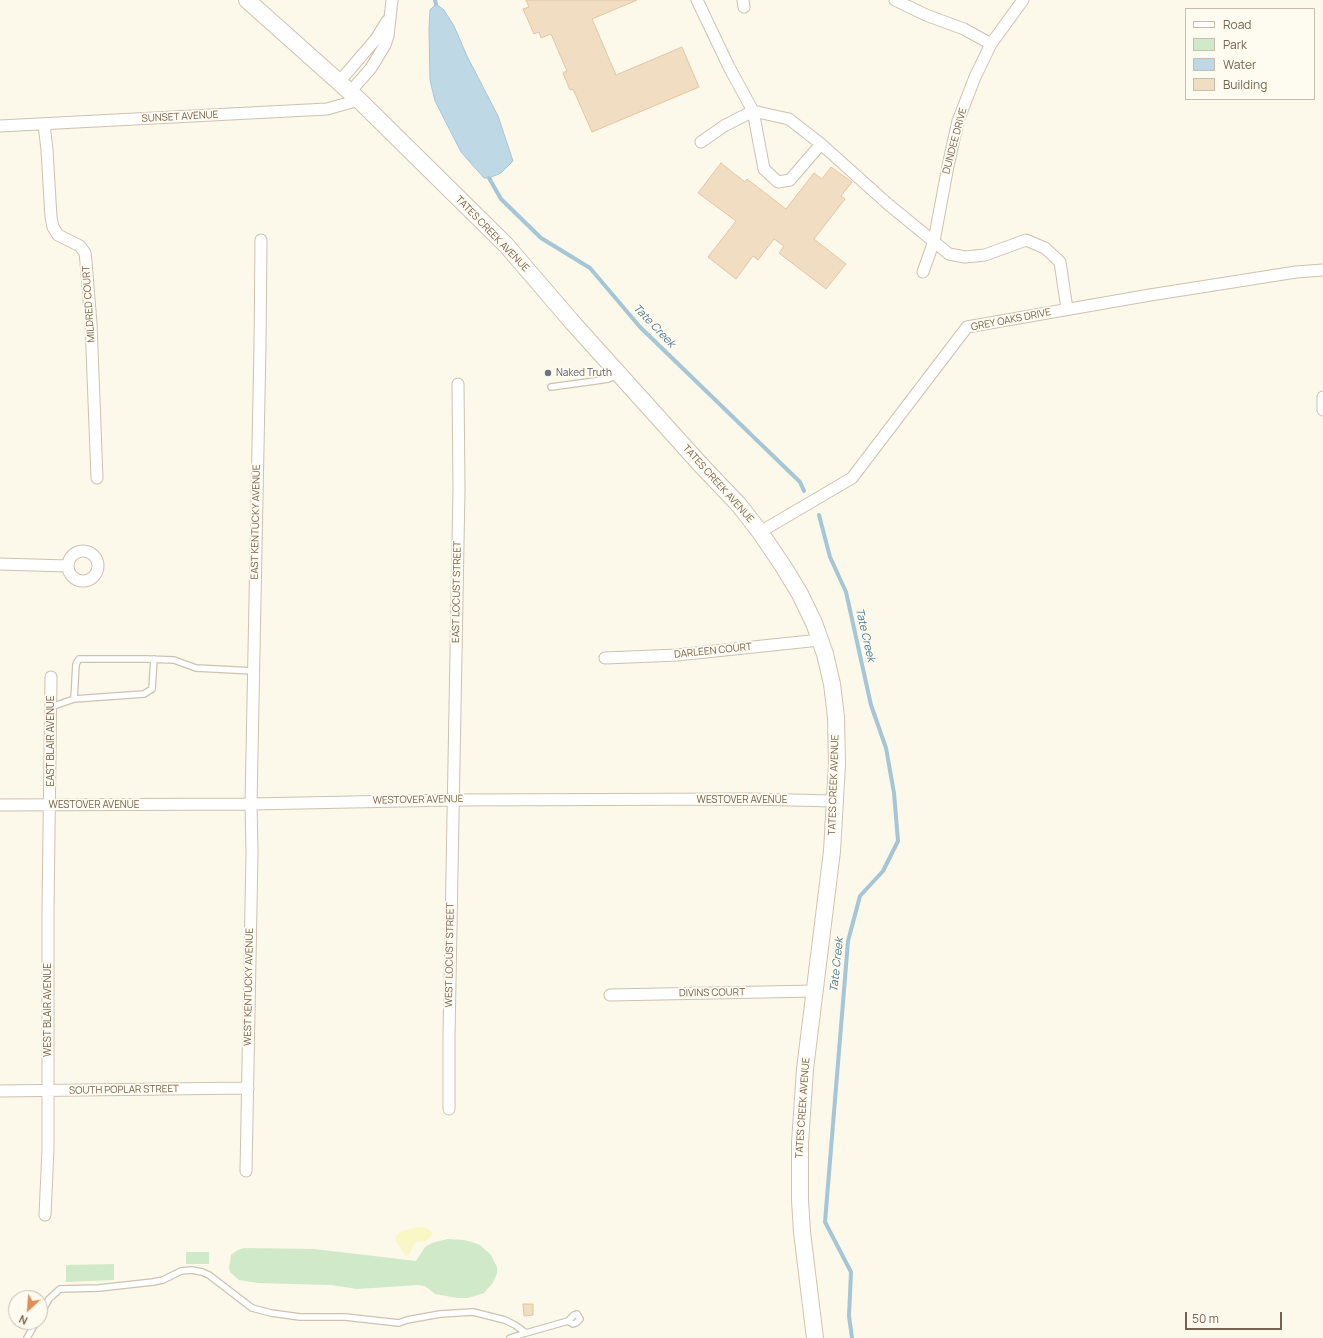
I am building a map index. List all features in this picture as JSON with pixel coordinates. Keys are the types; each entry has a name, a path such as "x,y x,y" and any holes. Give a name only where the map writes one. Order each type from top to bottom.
{"main road":[{"name":"TATES CREEK AVENUE","path":"247,0 349,92 506,245 573,324 739,505 760,532 783,566 800,594 814,623 832,684 836,717 837,765 828,887 804,1076 799,1162 802,1232 815,1338"}],"street":[{"path":"349,92 371,68 381,53 388,36 392,0"},
{"path":"697,0 729,67 753,111 764,169 778,182 790,180 821,144"},
{"path":"895,0 964,29 991,44"},
{"name":"DUNDEE DRIVE","path":"923,272 934,241 958,121 975,77 991,44 1023,0"},
{"path":"349,92 376,39 389,19"},
{"name":"SUNSET AVENUE","path":"0,126 327,109 349,92"},
{"path":"701,142 724,126 753,111 789,119 821,144 949,254 965,257 985,255 1026,240 1045,248 1060,262 1067,309"},
{"name":"MILDRED COURT","path":"44,124 53,228 58,235 80,246 85,253 91,323 98,478"},
{"name":"EAST KENTUCKY AVENUE","path":"251,804 260,240"},
{"name":"GREY OAKS DRIVE","path":"760,532 852,478 967,327 1281,274 1323,270"},
{"name":"EAST LOCUST STREET","path":"453,800 459,489 458,384"},
{"path":"1323,397 1323,410"},
{"path":"0,564 68,566"},
{"name":"DARLEEN COURT","path":"605,658 677,655 820,640"},
{"name":"EAST BLAIR AVENUE","path":"51,677 51,805"},
{"name":"WESTOVER AVENUE","path":"0,805 251,804 453,800 749,799 835,801"},
{"name":"WEST LOCUST STREET","path":"449,1109 448,1036 453,800"},
{"name":"WEST KENTUCKY AVENUE","path":"246,1171 252,853 251,804"},
{"name":"WEST BLAIR AVENUE","path":"45,1215 48,1149 48,910 51,805"},
{"name":"DIVINS COURT","path":"610,995 815,990"},
{"name":"SOUTH POPLAR STREET","path":"0,1091 129,1089 214,1090 248,1088"}],"lane":[{"path":"551,387 608,379 619,374"},
{"path":"74,700 76,664 79,659 174,660 196,668 254,671"},
{"path":"51,707 74,700 144,694 152,689 154,659"},
{"path":"48,1303 53,1295 60,1289 99,1288 153,1282 163,1280 181,1271 192,1270 209,1275 244,1303 252,1308 262,1311 300,1316 345,1317 399,1323 407,1320 440,1314 473,1312 505,1320 526,1333"},
{"path":"510,1338 568,1321"}],"green space":[{"path":"447,1239 472,1242 480,1245 491,1255 497,1267 497,1274 492,1284 484,1293 468,1298 457,1298 435,1294 425,1286 418,1285 357,1289 331,1285 258,1283 239,1280 230,1272 229,1268 231,1255 244,1248 314,1249 416,1261 425,1247 432,1243"},
{"path":"186,1252 209,1252 209,1264 186,1264"},
{"path":"114,1264 114,1280 66,1282 66,1265"}],"sand":[{"path":"423,1227 429,1229 432,1233 431,1236 426,1241 417,1242 414,1244 409,1255 406,1256 395,1240 396,1236 400,1232 406,1230"}],"water":[{"path":"436,4 444,10 454,26 467,56 498,116 513,161 501,173 489,178 484,178 461,152 435,101 430,80 429,29 430,10"}],"building":[{"path":"526,0 637,0 592,19 616,75 682,47 699,87 592,132 573,89 570,90 563,73 567,71 551,34 541,38 539,32 534,34 523,9 529,7"},
{"path":"721,163 745,182 747,179 786,209 814,173 822,179 831,167 852,182 841,196 845,199 814,239 846,264 826,289 779,253 784,246 774,239 758,260 753,256 736,279 708,257 736,221 698,193"},
{"path":"523,1304 533,1304 533,1315 524,1316"}],"waterway":[{"name":"Tate Creek","path":"435,0 436,4"},
{"name":"Tate Creek","path":"489,178 501,199 541,238 590,268 640,327 800,482 804,491"},
{"name":"Tate Creek","path":"819,515 830,557 846,592 871,705 886,748 894,793 898,841 883,871 860,896 848,941 825,1222 851,1272 849,1316 852,1338"}],"place":[{"name":"Naked Truth","path":"548,373"}]}
